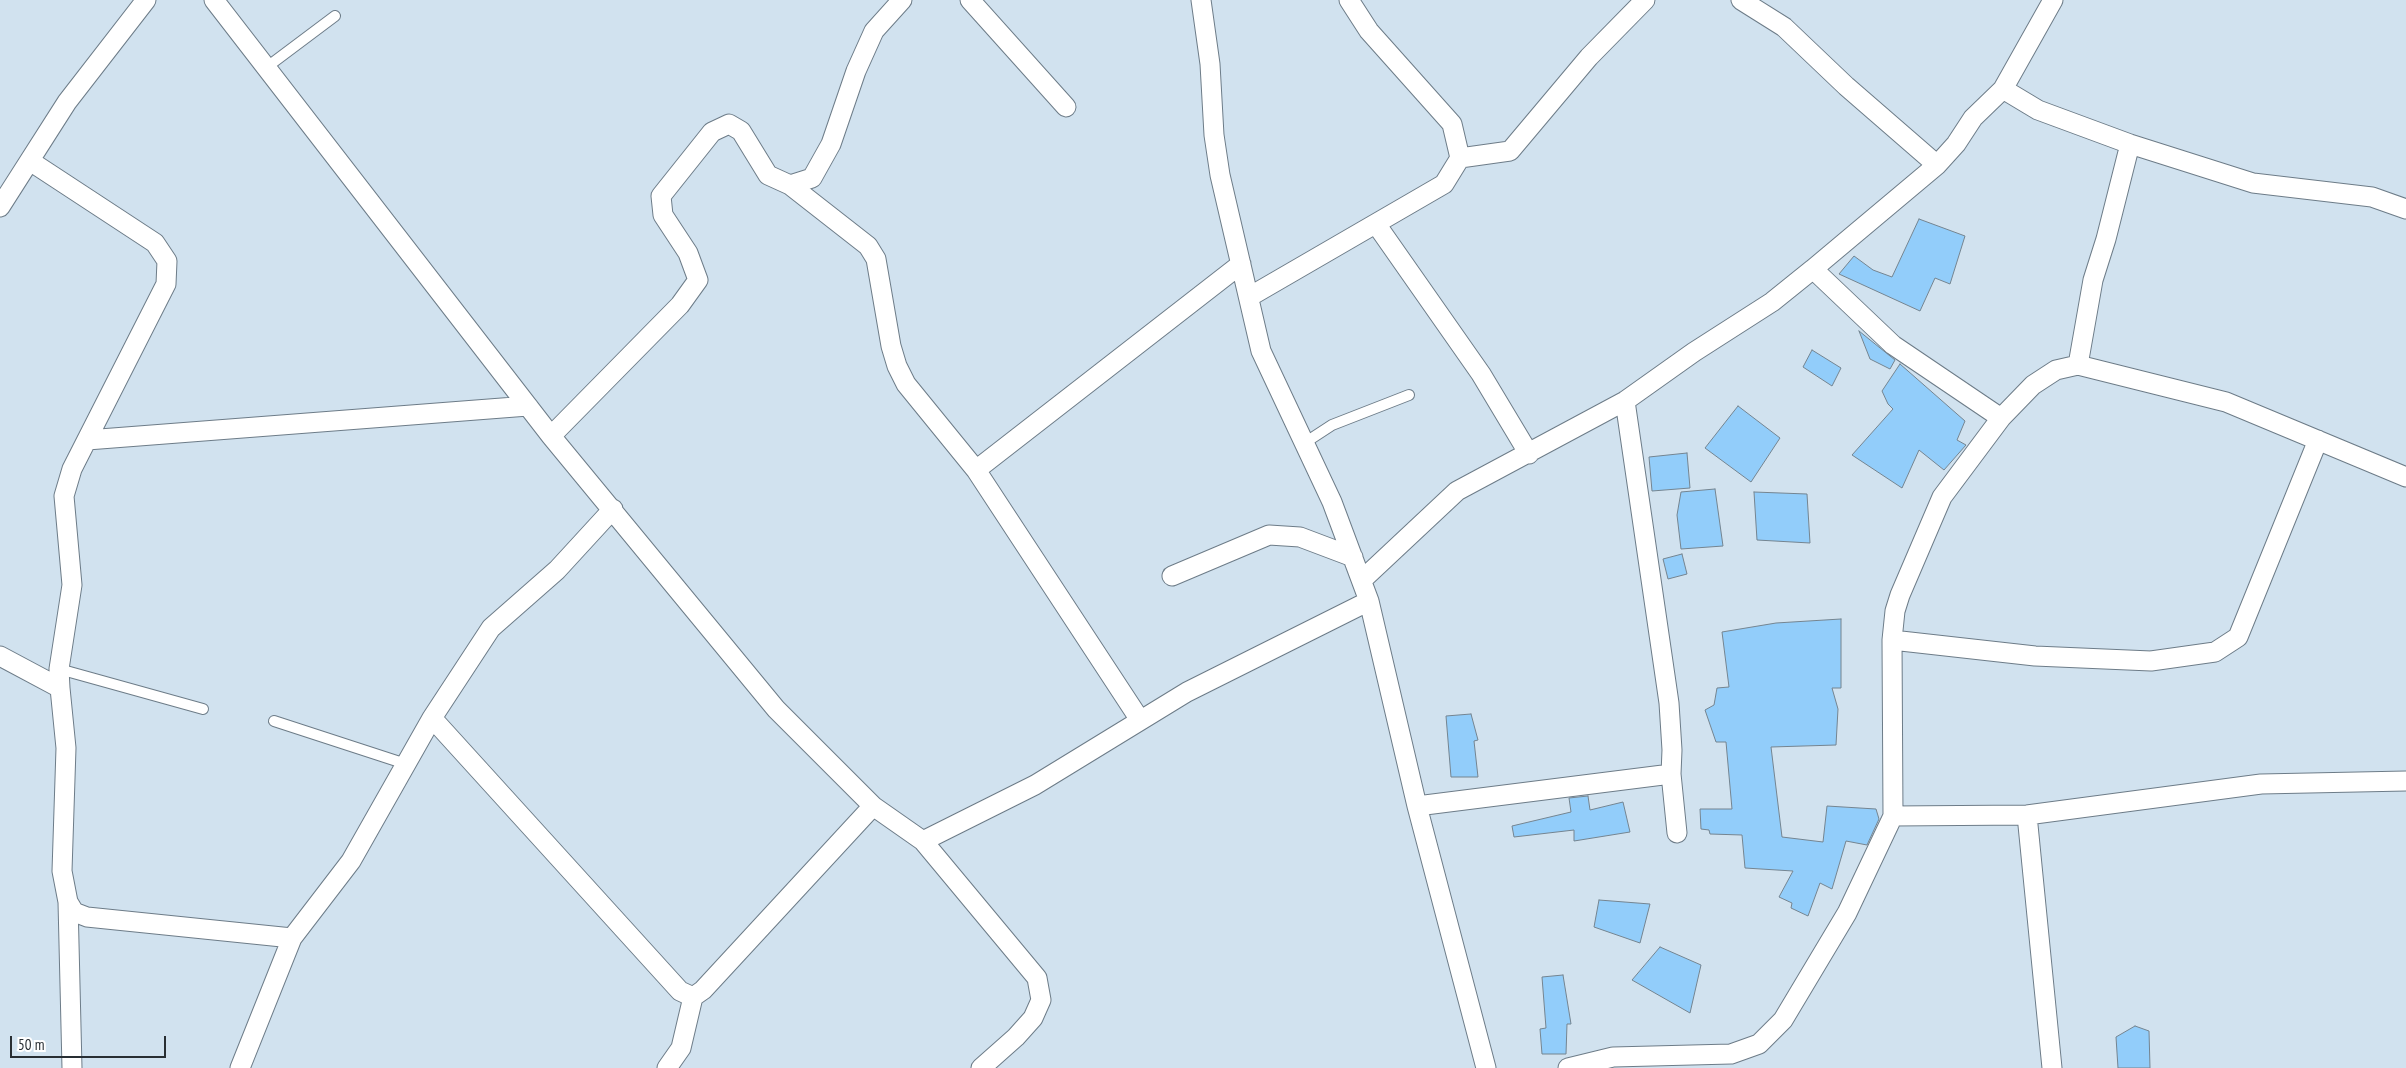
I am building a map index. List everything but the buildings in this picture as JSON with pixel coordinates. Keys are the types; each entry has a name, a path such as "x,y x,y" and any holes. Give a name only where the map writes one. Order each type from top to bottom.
{"street":[{"path":"0,207 67,102 146,0"},
{"path":"214,0 551,436 776,709 873,806 923,841 1037,978 1041,1000 1033,1018 1016,1037 981,1068"},
{"path":"790,185 812,178 831,144 856,71 874,31 902,0"},
{"path":"970,0 1066,107"},
{"path":"1201,0 1210,64 1214,135 1220,175 1261,351 1306,442 1332,502 1369,601 1417,806 1486,1068"},
{"path":"1249,297 1444,184 1460,158 1452,124 1369,31 1349,0"},
{"path":"1460,158 1510,151 1588,57 1645,0"},
{"path":"1741,0 1784,27 1846,86 1937,165"},
{"path":"1362,580 1457,491 1625,401 1694,352 1772,302 1937,165 1956,144 1973,118 2002,88 2053,0"},
{"path":"2002,88 2038,110 2130,144 2253,183 2372,197 2406,209"},
{"path":"551,436 680,305 698,280 688,253 664,215 661,196 712,132 729,124 741,131 768,175 790,185 855,233 868,246 876,259 891,346 897,366 906,384 976,470 1140,720"},
{"path":"2078,364 2093,280 2106,239 2130,144"},
{"path":"30,161 155,243 166,261 166,284 72,469 64,496 72,585 58,669 66,748 62,871 68,902 72,1068"},
{"path":"1376,224 1480,374 1529,454"},
{"path":"976,470 1241,264"},
{"path":"1813,269 1893,345 2001,418"},
{"path":"1568,1068 1613,1058 1731,1054 1759,1044 1783,1020 1847,913 1894,816 1892,640 1895,611 1900,596 1942,497 2001,418 2033,385 2056,370 2078,364 2226,402 2406,478"},
{"path":"1625,401 1669,703 1672,750 1671,774 1676,833"},
{"path":"87,440 528,406"},
{"path":"1892,640 2035,656 2122,660 2150,661 2215,652 2238,637 2318,440"},
{"path":"240,1068 292,938 351,861 432,718 491,628 557,570 613,509"},
{"path":"1172,576 1269,535 1300,537 1353,558"},
{"path":"923,841 1035,785 1187,692 1369,601"},
{"path":"0,656 60,688"},
{"path":"432,718 680,991 693,997"},
{"path":"1417,806 1671,774"},
{"path":"1894,816 2027,815 2261,784 2406,782"},
{"path":"667,1068 681,1048 693,997 703,990 873,806"},
{"path":"2027,815 2052,1068"},
{"path":"68,902 74,912 87,917 292,938"}],"lane":[{"path":"267,67 335,16"},
{"path":"1306,442 1332,425 1408,396"},
{"path":"58,669 203,709"},
{"path":"274,722 406,764"}]}
